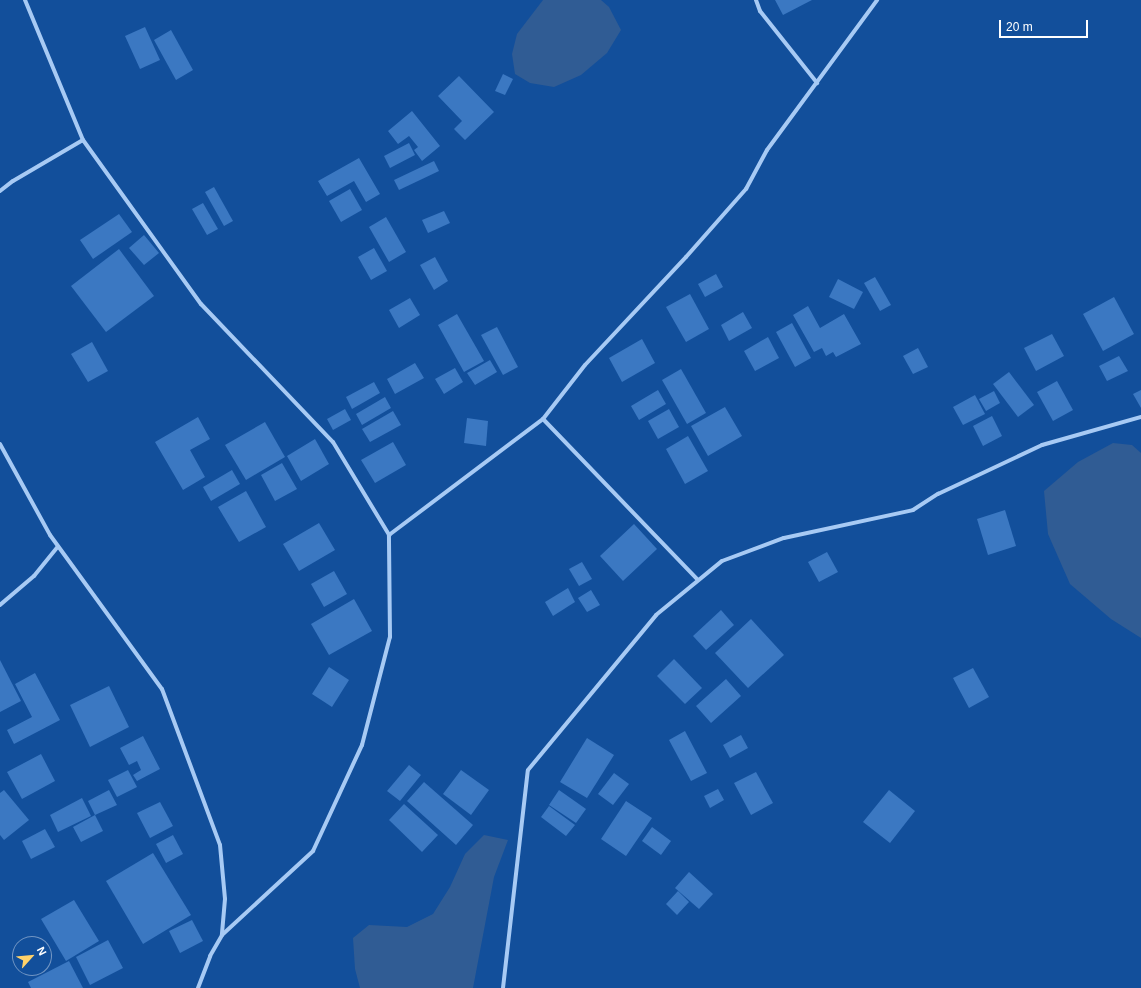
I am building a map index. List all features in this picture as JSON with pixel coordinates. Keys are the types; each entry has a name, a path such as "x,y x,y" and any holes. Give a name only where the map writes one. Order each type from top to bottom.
{"street":[{"path":"25,0 83,140 201,304 333,442 389,535 390,637 362,745 313,851 222,936 210,956 198,988"},
{"path":"756,0 760,11 816,82"},
{"path":"389,535 543,419 585,365 686,257 746,188 767,150 877,0"},
{"path":"0,191 13,180 83,140"},
{"path":"503,988 528,770 656,615 698,580 728,558 784,538 913,510 938,494 1042,445 1141,418"},
{"path":"543,419 698,580"},
{"path":"0,444 58,546 162,689 191,762 220,845 225,899 222,936"},
{"path":"0,604 34,576 58,546"}],"water":[{"path":"543,0 601,0 609,7 621,30 607,53 581,75 554,87 530,83 515,74 512,54 517,34"},
{"path":"1113,443 1132,445 1141,453 1141,638 1111,619 1070,584 1048,534 1044,491 1078,462"},
{"path":"484,835 508,840 494,877 473,988 360,988 355,969 353,938 369,925 407,927 433,914 450,887 465,854"}],"building":[{"path":"775,0 812,0 783,15"},
{"path":"145,27 160,60 140,69 125,36"},
{"path":"171,30 193,70 176,80 154,40"},
{"path":"503,74 513,79 505,95 495,91"},
{"path":"459,76 494,112 465,140 454,129 462,121 438,96"},
{"path":"412,111 440,146 422,161 414,150 418,147 409,136 398,144 388,131"},
{"path":"409,143 415,155 390,168 384,156"},
{"path":"359,158 380,194 366,202 354,181 327,196 318,181"},
{"path":"434,161 439,171 399,190 394,180"},
{"path":"214,187 233,221 224,226 205,192"},
{"path":"350,189 362,210 341,222 329,201"},
{"path":"203,203 218,229 207,235 192,209"},
{"path":"444,211 450,223 428,233 422,220"},
{"path":"119,214 132,232 93,259 80,240"},
{"path":"386,217 406,252 389,262 369,227"},
{"path":"144,235 159,253 144,265 129,248"},
{"path":"374,248 387,271 371,280 358,257"},
{"path":"119,249 154,296 106,332 71,286"},
{"path":"435,257 448,281 434,290 420,265"},
{"path":"716,274 723,287 705,297 698,284"},
{"path":"875,277 891,305 880,311 864,283"},
{"path":"838,279 863,292 854,309 829,297"},
{"path":"690,294 709,329 686,342 666,307"},
{"path":"1114,297 1134,334 1103,351 1083,314"},
{"path":"410,298 420,315 399,328 389,310"},
{"path":"808,306 820,328 844,314 861,344 836,357 833,352 826,356 822,348 814,352 793,315"},
{"path":"743,312 752,328 729,341 721,325"},
{"path":"457,314 484,361 464,372 438,325"},
{"path":"792,323 811,358 795,367 776,332"},
{"path":"497,327 518,367 503,375 481,335"},
{"path":"1052,334 1064,356 1036,371 1024,348"},
{"path":"768,337 779,358 755,371 744,351"},
{"path":"642,339 655,363 622,382 609,358"},
{"path":"92,342 108,371 88,382 71,354"},
{"path":"918,348 928,367 913,374 903,356"},
{"path":"1119,356 1128,371 1107,381 1099,366"},
{"path":"490,360 497,372 475,385 467,373"},
{"path":"415,363 424,378 395,394 387,379"},
{"path":"455,368 463,382 444,394 435,379"},
{"path":"681,369 706,413 687,424 662,380"},
{"path":"1009,372 1034,405 1018,417 993,384"},
{"path":"1057,381 1073,410 1053,421 1037,392"},
{"path":"374,382 380,393 352,409 346,397"},
{"path":"658,390 666,404 639,420 631,406"},
{"path":"1141,390 1141,408 1133,394"},
{"path":"994,391 1000,403 986,411 979,399"},
{"path":"975,395 985,414 963,425 953,407"},
{"path":"385,397 391,408 362,425 356,414"},
{"path":"725,407 742,436 708,456 691,426"},
{"path":"345,409 351,420 333,430 327,419"},
{"path":"669,409 679,427 658,439 648,421"},
{"path":"393,411 401,425 370,442 362,429"},
{"path":"992,416 1002,436 983,446 973,426"},
{"path":"198,417 210,439 190,450 205,477 183,490 155,442"},
{"path":"467,418 488,421 486,446 464,443"},
{"path":"265,422 285,457 246,480 225,445"},
{"path":"688,436 708,471 685,484 666,449"},
{"path":"315,439 329,464 301,481 287,456"},
{"path":"393,442 406,465 375,483 361,460"},
{"path":"282,463 297,489 275,501 261,475"},
{"path":"232,470 240,484 211,501 203,487"},
{"path":"246,491 266,527 239,542 218,507"},
{"path":"1005,510 1016,546 988,555 977,519"},
{"path":"319,523 335,550 299,571 283,544"},
{"path":"634,524 657,549 623,581 600,556"},
{"path":"827,552 838,572 819,582 808,562"},
{"path":"582,562 592,579 579,586 569,569"},
{"path":"334,571 347,594 324,607 311,584"},
{"path":"568,588 575,602 553,616 545,602"},
{"path":"591,590 600,605 587,612 578,598"},
{"path":"354,599 372,631 329,655 311,624"},
{"path":"721,610 734,625 706,650 693,636"},
{"path":"751,619 784,655 748,688 715,653"},
{"path":"674,659 702,688 685,704 657,676"},
{"path":"0,660 21,701 0,712"},
{"path":"329,667 349,680 332,707 312,694"},
{"path":"973,668 989,697 969,708 953,678"},
{"path":"35,673 60,720 14,744 7,730 32,717 15,684"},
{"path":"726,679 741,696 711,723 696,706"},
{"path":"109,686 129,727 90,747 70,705"},
{"path":"685,731 707,773 691,781 669,740"},
{"path":"741,735 748,748 730,758 723,745"},
{"path":"143,736 160,769 137,781 133,775 141,770 137,761 129,765 120,748"},
{"path":"587,738 614,755 587,798 560,782"},
{"path":"41,754 55,781 22,799 7,772"},
{"path":"409,765 421,775 400,801 387,791"},
{"path":"128,770 137,787 117,797 108,780"},
{"path":"461,770 489,790 471,815 443,794"},
{"path":"756,772 773,803 751,815 734,783"},
{"path":"614,773 629,784 613,805 598,794"},
{"path":"424,782 473,825 456,845 407,801"},
{"path":"718,789 724,800 710,808 704,796"},
{"path":"4,790 29,820 4,840 0,835 0,793"},
{"path":"109,790 117,805 95,815 88,801"},
{"path":"559,790 586,809 576,823 549,805"},
{"path":"889,790 915,811 890,843 863,822"},
{"path":"82,798 91,816 58,832 50,815"},
{"path":"626,801 652,818 626,856 601,839"},
{"path":"160,802 173,826 150,838 137,813"},
{"path":"404,804 438,835 422,852 389,820"},
{"path":"549,806 575,825 566,836 541,817"},
{"path":"95,815 103,831 81,842 73,827"},
{"path":"652,827 671,841 661,855 642,841"},
{"path":"45,829 55,847 31,859 22,841"},
{"path":"173,835 183,854 166,863 156,844"},
{"path":"153,853 191,915 143,944 106,881"},
{"path":"689,872 713,894 699,909 675,888"},
{"path":"678,891 689,902 677,915 666,904"},
{"path":"74,900 99,941 66,961 41,919"},
{"path":"192,920 203,941 180,953 169,931"},
{"path":"108,940 123,968 90,985 76,957"},
{"path":"69,961 83,988 31,988 28,982 40,976 52,976 52,970"}]}
